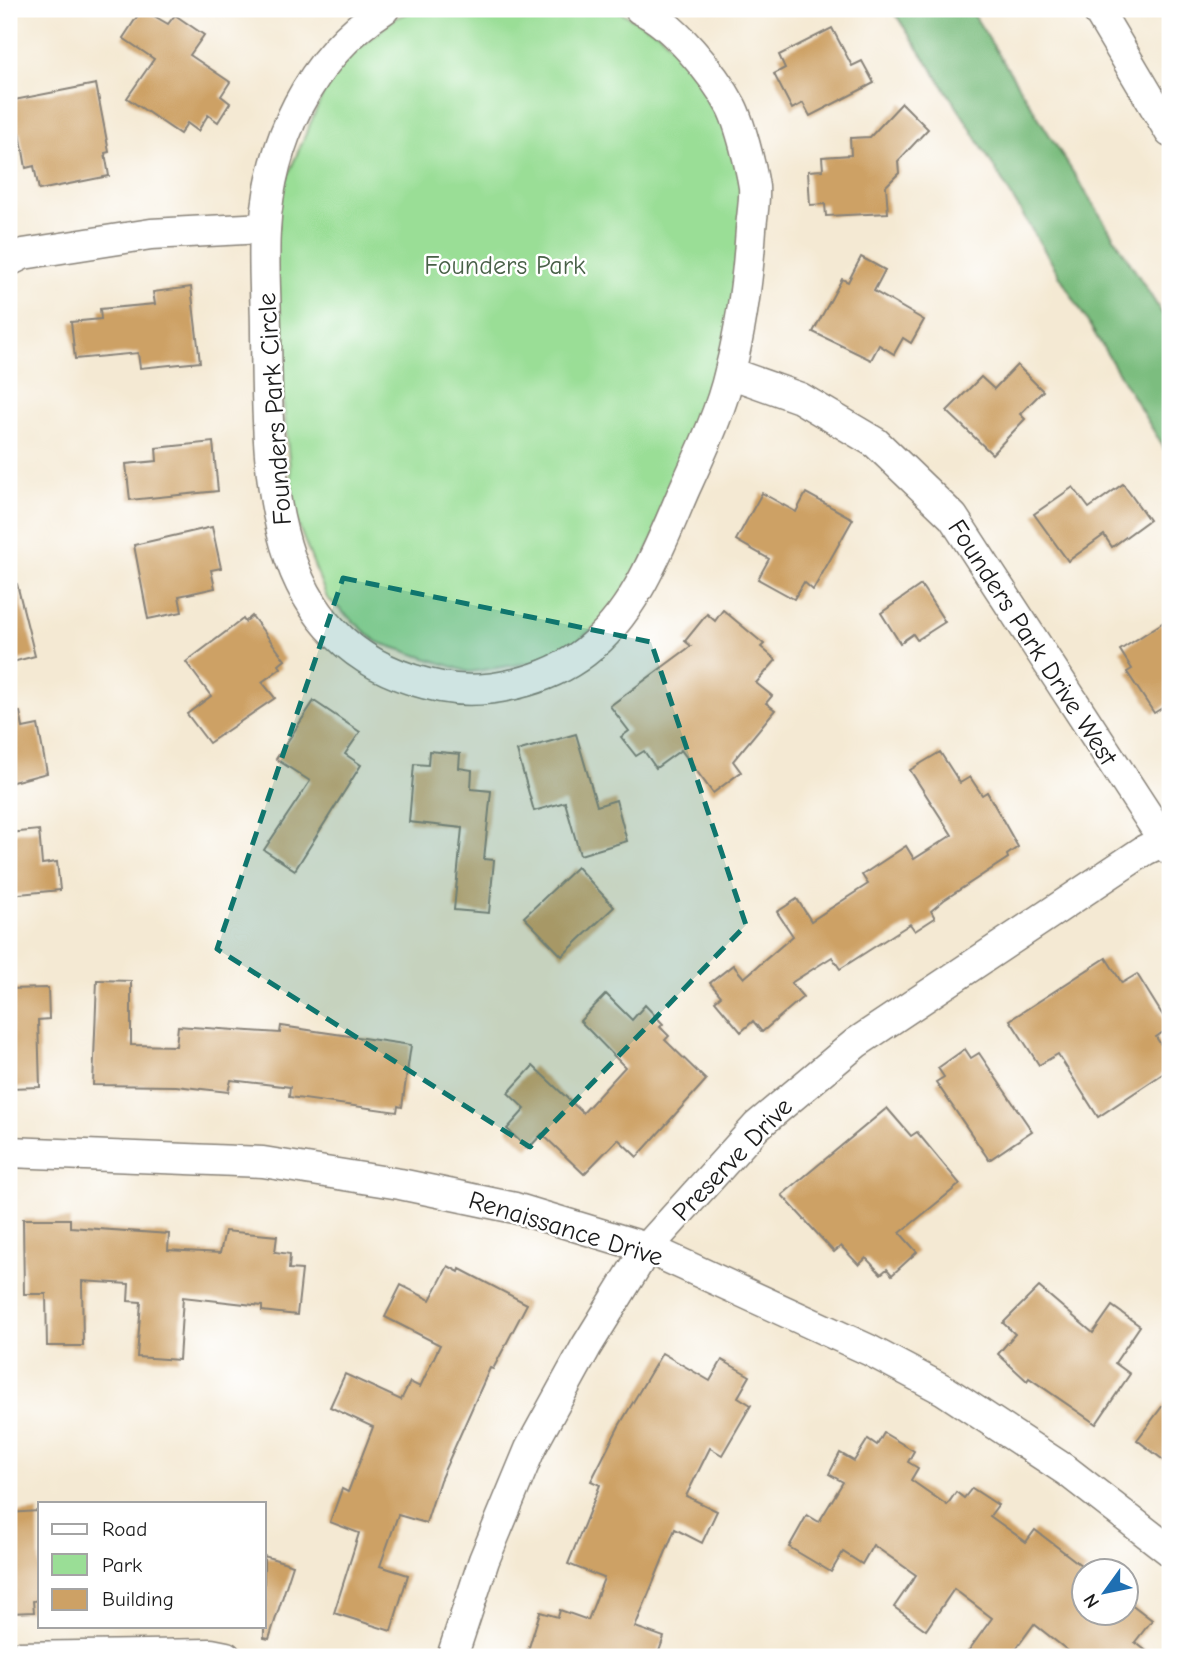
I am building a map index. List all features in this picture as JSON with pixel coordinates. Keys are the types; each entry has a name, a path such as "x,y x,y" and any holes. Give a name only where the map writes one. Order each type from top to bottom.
{"street":[{"name":"Founders Park Circle","path":"384,9 355,27 326,59 296,104 279,150 265,228 267,371 276,512 287,555 303,595 337,634 369,661 415,682 462,691 510,685 553,670 584,653 614,624 649,570 704,446 730,373 748,277 754,188 732,108 702,64 653,15 639,9"},
{"path":"1097,9 1170,132"},
{"path":"9,261 23,254 151,234 265,228"},
{"name":"Founders Park Drive West","path":"730,373 800,398 876,443 953,517 1168,838"},
{"name":"Preserve Drive","path":"452,1657 484,1560 530,1450 586,1347 647,1248 757,1126 856,1043 1168,838"},
{"name":"Renaissance Drive","path":"9,1152 262,1162 400,1184 493,1204 647,1248 869,1350 944,1390 1067,1471 1170,1551"},
{"path":"17,1657 87,1654 211,1654 226,1657"}],"highlighted area":[{"path":"343,578 651,642 746,925 530,1147 217,949"}],"green space":[{"name":"Founders Park","path":"418,9 615,9 659,33 728,104 749,188 730,376 621,607 554,659 469,672 377,642 327,598 295,517 265,228 333,71 395,18"},
{"path":"892,9 970,9 1170,326 1170,458 963,116"}],"building":[{"path":"142,9 168,24 175,15 204,35 190,55 230,82 221,96 230,103 218,122 208,115 198,131 187,123 180,134 127,98 154,59 123,38"},
{"path":"832,28 852,66 862,61 874,83 810,116 803,103 792,109 774,74 785,68 779,55"},
{"path":"96,84 109,152 105,153 109,176 39,190 34,166 26,168 20,133 9,134 9,101"},
{"path":"902,103 928,129 898,161 899,173 886,186 888,213 826,216 825,204 810,205 808,171 823,170 822,157 851,155 850,138 870,137"},
{"path":"861,257 885,270 874,291 924,320 911,343 903,338 894,354 879,345 871,360 813,332 842,279 848,282"},
{"path":"191,287 200,362 140,368 138,353 75,359 71,322 101,319 100,309 155,304 153,292"},
{"path":"1017,365 1043,391 1020,414 1025,419 992,454 947,411 981,377 994,389"},
{"path":"213,442 218,491 130,500 126,464 157,461 156,448"},
{"path":"1123,484 1149,520 1112,547 1104,535 1068,561 1034,514 1073,487 1089,508"},
{"path":"762,493 796,512 806,493 853,519 813,590 804,582 794,599 758,579 769,559 736,540"},
{"path":"212,527 221,568 211,570 215,588 179,596 182,612 148,619 134,545"},
{"path":"17,584 35,656 9,663 9,585"},
{"path":"921,585 945,622 917,640 913,634 900,643 881,613"},
{"path":"723,610 764,644 761,647 776,660 756,683 772,696 766,703 775,710 733,761 741,772 713,793 681,750 656,768 644,751 636,756 621,737 629,731 610,706 691,646 685,641 707,614 715,621"},
{"path":"252,616 285,660 279,665 281,668 262,682 275,698 209,743 187,714 211,696 186,662 243,619 245,622"},
{"path":"1170,618 1170,703 1154,713 1127,672 1132,669 1120,650"},
{"path":"314,701 360,732 345,754 361,765 295,870 264,850 310,781 276,759"},
{"path":"20,712 23,728 38,725 47,773 9,783 9,713"},
{"path":"576,734 597,806 616,800 627,841 580,855 565,802 534,811 517,751"},
{"path":"429,751 460,754 459,768 472,770 471,789 491,791 484,859 494,860 489,913 454,910 462,828 409,822 414,764 428,765"},
{"path":"940,752 960,783 970,777 982,795 987,792 1018,847 1007,855 1008,858 944,900 931,911 935,918 915,931 910,924 840,969 832,957 791,983 803,997 762,1032 753,1021 741,1032 715,1001 721,996 710,983 733,965 744,978 793,936 777,912 797,899 811,921 868,884 862,875 906,846 914,859 952,835 910,770"},
{"path":"39,830 42,864 57,862 60,890 9,895 9,833"},
{"path":"577,867 614,907 562,956 524,917"},
{"path":"1106,958 1122,983 1137,974 1170,1027 1156,1037 1170,1059 1170,1069 1098,1117 1058,1054 1039,1065 1010,1020"},
{"path":"97,980 131,981 131,1045 176,1046 178,1026 280,1033 281,1026 411,1045 402,1107 398,1106 397,1112 289,1097 290,1087 231,1080 228,1092 176,1086 93,1085"},
{"path":"48,988 49,1019 38,1020 40,1087 9,1088 9,989"},
{"path":"606,994 632,1020 645,1005 663,1024 660,1027 669,1036 665,1040 706,1080 637,1157 618,1139 584,1174 542,1134 528,1149 507,1129 525,1109 508,1093 533,1066 583,1113 625,1067 580,1021"},
{"path":"965,1049 971,1058 979,1053 1032,1131 989,1160 936,1082 944,1077 938,1068"},
{"path":"887,1108 911,1136 917,1132 960,1184 900,1233 917,1252 892,1275 887,1269 881,1274 866,1258 859,1265 841,1246 834,1252 782,1195"},
{"path":"23,1219 70,1219 70,1227 169,1234 168,1250 220,1253 225,1231 277,1236 275,1252 290,1254 289,1269 302,1270 297,1315 262,1311 262,1306 183,1297 179,1360 137,1357 141,1302 128,1301 129,1284 82,1281 83,1346 47,1346 46,1294 24,1294"},
{"path":"448,1266 459,1272 460,1269 527,1304 493,1369 490,1368 440,1480 426,1523 398,1515 380,1566 408,1575 391,1631 334,1613 359,1533 330,1522 342,1489 348,1492 373,1427 330,1407 345,1374 401,1400 410,1382 420,1387 440,1345 385,1317 401,1285 430,1300"},
{"path":"1039,1287 1093,1333 1112,1306 1140,1326 1115,1363 1130,1374 1096,1424 1029,1378 1027,1381 998,1354 1015,1334 1003,1323"},
{"path":"662,1353 710,1381 722,1360 750,1376 738,1397 751,1405 722,1455 710,1448 686,1496 717,1511 702,1543 675,1529 635,1627 664,1637 657,1657 526,1657 540,1612 558,1617 560,1610 588,1620 604,1578 568,1564 600,1485 591,1481 619,1426"},
{"path":"1170,1396 1170,1465 1137,1440"},
{"path":"884,1433 914,1451 908,1462 918,1468 911,1480 947,1505 956,1492 964,1498 972,1488 998,1505 990,1516 1026,1542 1035,1530 1072,1558 1070,1628 1140,1628 1140,1611 1152,1620 1135,1642 1154,1657 1076,1657 1034,1624 1010,1657 964,1657 992,1618 954,1589 926,1630 894,1607 916,1575 873,1545 862,1564 843,1552 831,1572 789,1547 807,1515 819,1522 843,1482 829,1474 840,1453 854,1461 868,1439 877,1445"},
{"path":"38,1511 38,1600 33,1601 34,1612 9,1613 9,1513"},
{"path":"266,1557 293,1565 269,1639 264,1638"}]}
